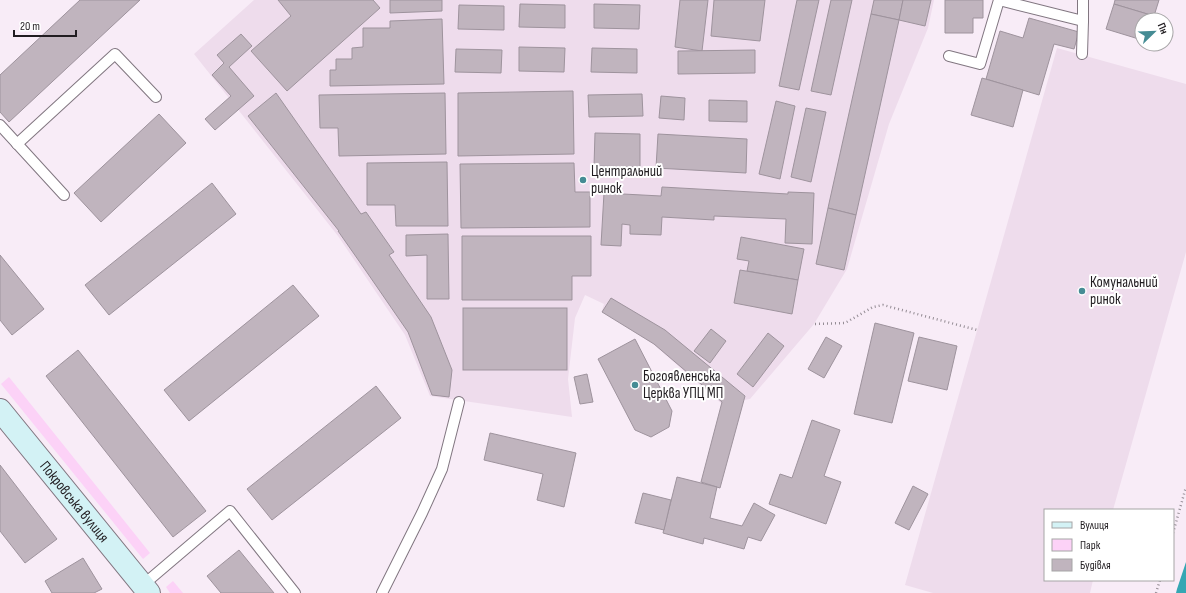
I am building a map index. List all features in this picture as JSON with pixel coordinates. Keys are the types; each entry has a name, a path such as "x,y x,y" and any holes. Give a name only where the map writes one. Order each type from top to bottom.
{"main road":[{"name":"Покровська вулиця","path":"0,410 146,589"}],"lane":[{"path":"949,56 980,64 998,0 1083,21"},
{"path":"1082,54 1083,0"},
{"path":"18,144 115,54 156,97"},
{"path":"0,126 64,195"},
{"path":"382,593 442,469 458,402"},
{"path":"146,589 230,511 295,593"}],"path":[{"path":"815,324 845,322 874,308 884,305 977,330"},
{"path":"1174,529 1186,486"},
{"path":"1156,593 1160,581"}],"shaded area":[{"name":"Центральний ринок","path":"254,0 934,0 928,28 889,124 847,269 814,324 750,399 722,404 653,344 602,311 604,304 585,295 575,318 568,379 572,417 430,396 405,335 338,236 194,54"},
{"name":"Комунальний ринок","path":"1057,48 1186,84 1186,252 1113,509 1044,509 1044,581 1093,581 1090,593 933,593 905,585"}],"green space":[{"path":"9,377 150,553 143,559 1,384"},
{"path":"173,581 183,593 170,593 166,587"}],"water":[{"path":"1186,562 1186,593 1176,593 1177,589"}],"building":[{"path":"80,0 140,0 9,122 0,112 0,75"},
{"path":"278,0 373,0 380,8 287,91 251,51 291,16"},
{"path":"390,0 442,0 442,11 390,13"},
{"path":"680,0 708,0 702,51 675,47"},
{"path":"714,0 765,0 760,41 711,36"},
{"path":"797,0 819,0 799,90 779,86"},
{"path":"831,0 852,0 831,95 811,91"},
{"path":"874,0 903,0 899,20 871,14"},
{"path":"903,0 931,0 925,26 899,20"},
{"path":"945,0 983,0 983,18 973,18 973,33 945,33"},
{"path":"1115,0 1159,0 1155,12 1141,12 1114,4"},
{"path":"520,4 565,5 565,28 519,27"},
{"path":"594,4 640,5 639,29 594,28"},
{"path":"1114,4 1141,12 1134,12 1134,38 1106,29"},
{"path":"459,5 504,6 504,30 458,29"},
{"path":"871,14 899,20 856,215 828,208"},
{"path":"1029,18 1079,32 1074,49 1054,44 1039,95 986,79 1000,31 1023,38"},
{"path":"442,19 444,84 330,86 330,70 336,70 336,59 352,59 352,48 363,47 363,28 390,28 390,21"},
{"path":"241,34 252,46 229,67 254,96 215,130 205,119 231,96 212,75 224,63 217,55"},
{"path":"519,47 565,48 564,72 519,71"},
{"path":"592,48 637,49 637,73 591,72"},
{"path":"456,49 502,50 501,73 455,72"},
{"path":"755,50 755,73 678,74 678,51"},
{"path":"982,78 1023,90 1013,127 971,115"},
{"path":"573,91 574,154 458,156 458,93"},
{"path":"276,93 361,214 366,212 394,252 389,255 431,317 452,370 449,397 432,395 408,332 339,231 248,116"},
{"path":"445,93 446,154 339,156 338,128 320,128 319,95"},
{"path":"642,94 643,116 589,117 588,95"},
{"path":"661,96 685,98 684,120 659,118"},
{"path":"709,100 747,101 747,122 709,121"},
{"path":"776,101 795,106 780,179 759,174"},
{"path":"806,108 826,112 811,182 791,177"},
{"path":"159,114 186,143 101,222 74,193"},
{"path":"595,133 640,134 640,167 594,166"},
{"path":"658,134 747,139 746,173 656,168"},
{"path":"447,162 448,226 396,226 395,205 367,205 367,163"},
{"path":"574,163 575,192 590,192 590,227 461,228 460,164"},
{"path":"212,183 236,214 109,315 85,285"},
{"path":"662,187 788,194 788,192 814,193 812,244 785,243 786,219 714,216 714,220 662,217 661,235 630,234 630,225 622,224 621,246 601,245 604,193 661,196"},
{"path":"828,208 856,215 844,270 816,264"},
{"path":"448,234 449,299 427,299 427,255 406,256 406,235"},
{"path":"462,236 591,236 591,276 572,276 572,300 462,300"},
{"path":"741,237 804,249 798,280 747,271 749,261 737,259"},
{"path":"0,255 44,309 12,335 0,320"},
{"path":"740,270 798,280 792,314 734,303"},
{"path":"293,285 319,316 189,421 164,390"},
{"path":"611,298 665,330 745,396 720,488 701,482 722,402 654,344 602,312"},
{"path":"463,308 567,308 567,370 463,370"},
{"path":"875,323 914,333 892,423 854,414"},
{"path":"711,329 726,341 710,363 694,351"},
{"path":"768,333 784,346 753,387 737,374"},
{"path":"826,337 842,346 824,378 808,369"},
{"path":"919,337 957,346 947,390 908,381"},
{"name":"Богоявленська Церква УПЦ МП","path":"635,339 672,411 669,427 651,437 635,430 598,359"},
{"path":"78,350 206,511 173,537 46,376"},
{"path":"587,374 593,402 580,404 574,377"},
{"path":"376,386 401,418 272,520 247,489"},
{"path":"812,420 840,430 824,476 841,482 826,524 769,504 780,474 792,478"},
{"path":"490,433 576,453 564,507 537,500 543,474 484,460"},
{"path":"0,465 57,539 25,563 0,531"},
{"path":"677,477 717,487 710,518 742,526 754,503 775,515 761,541 748,537 744,549 704,538 703,544 663,533"},
{"path":"913,486 928,494 909,530 895,523"},
{"path":"643,493 671,500 664,530 635,523"},
{"path":"239,550 274,593 221,593 207,576"},
{"path":"83,558 102,589 94,593 52,593 45,581"}],"place":[{"name":"Центральний ринок","path":"583,180"},
{"name":"Комунальний ринок","path":"1082,291"},
{"name":"Богоявленська Церква УПЦ МП","path":"635,385"}]}
